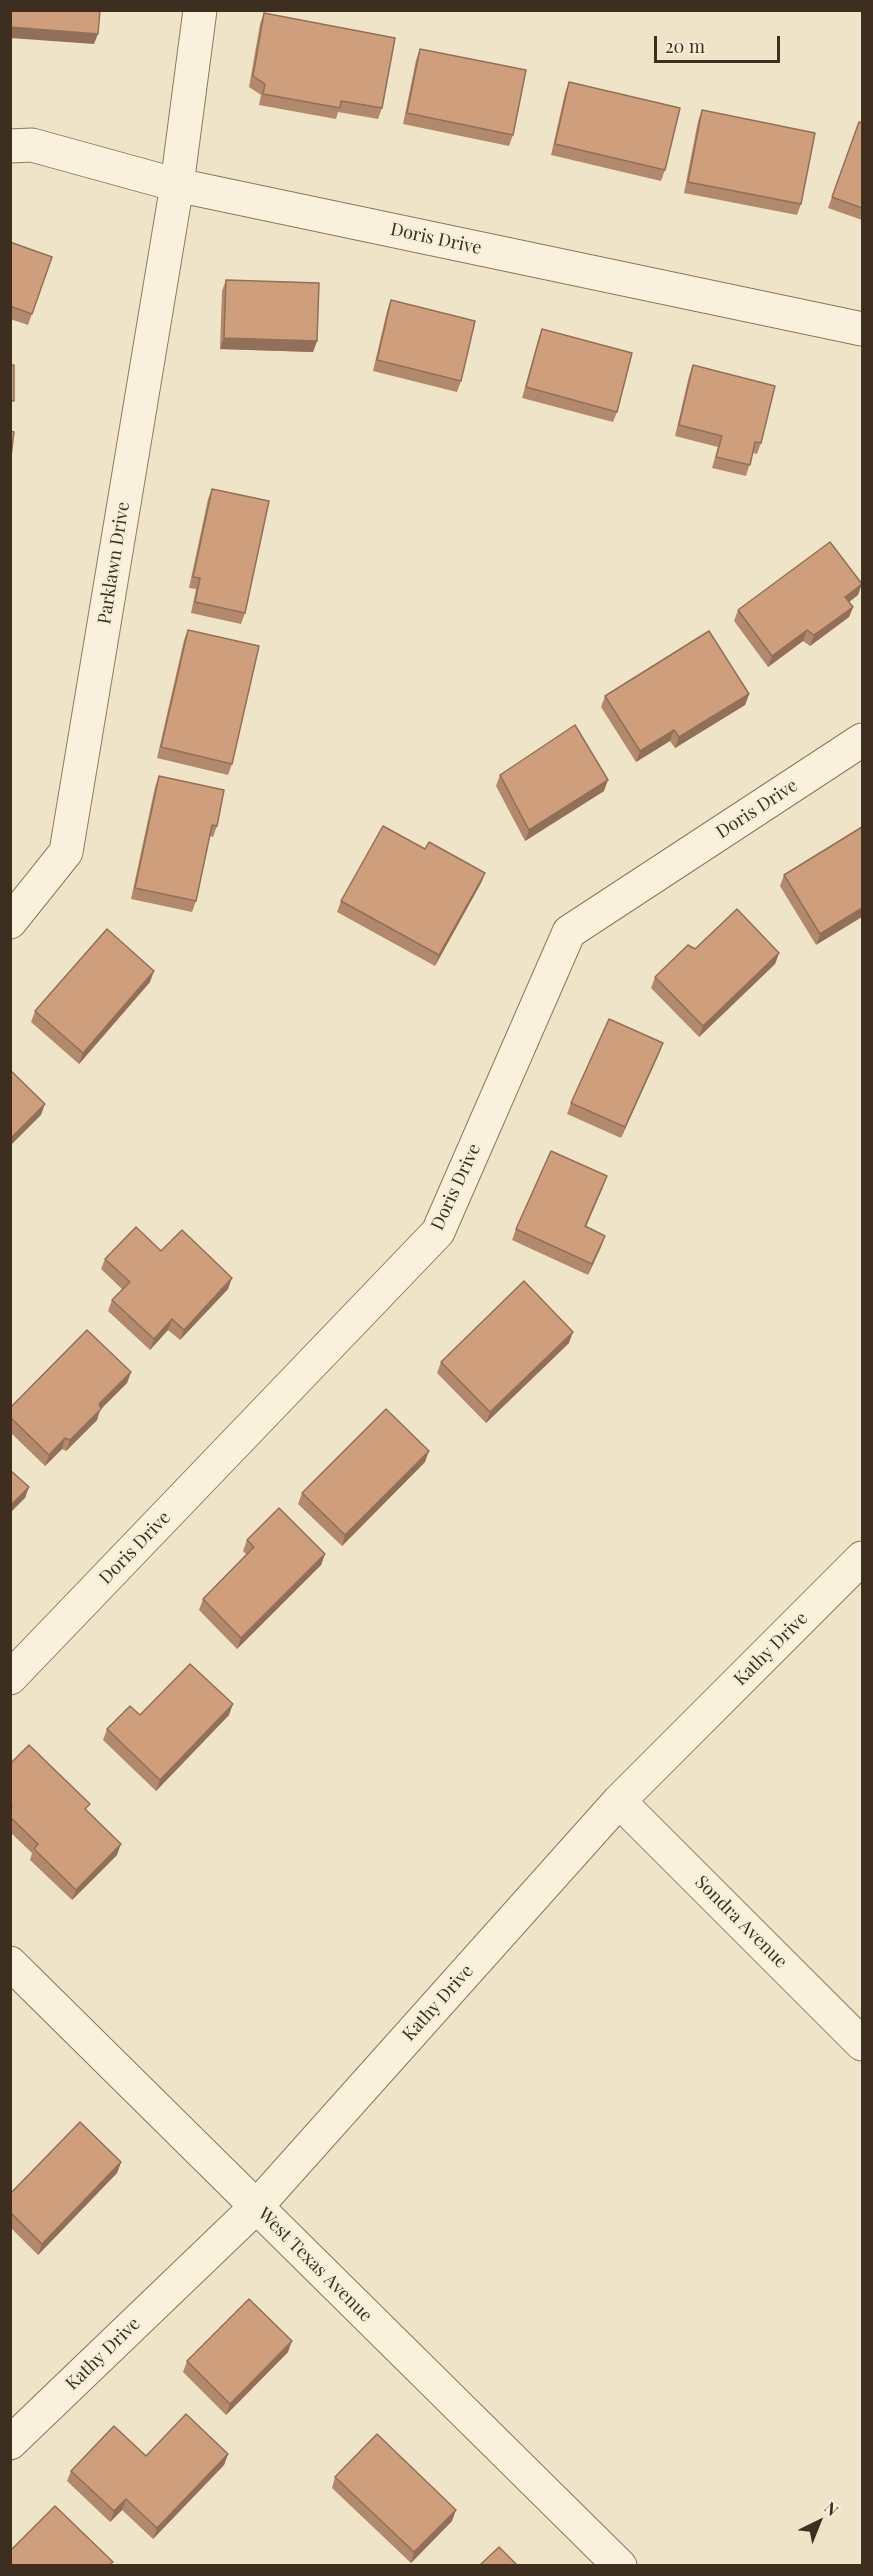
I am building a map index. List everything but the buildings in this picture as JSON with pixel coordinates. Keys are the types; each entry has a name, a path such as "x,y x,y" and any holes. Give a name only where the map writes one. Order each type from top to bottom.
{"street":[{"name":"Parklawn Drive","path":"10,922 66,852 177,185 200,10"},
{"name":"Doris Drive","path":"10,146 32,145 177,185 862,329"},
{"name":"Doris Drive","path":"10,1678 438,1232 568,932 862,740"},
{"name":"Kathy Drive","path":"10,2443 256,2207 619,1801 862,1558"},
{"name":"Sondra Avenue","path":"619,1801 862,2044"},
{"name":"West Texas Avenue","path":"10,1963 620,2565"}]}
